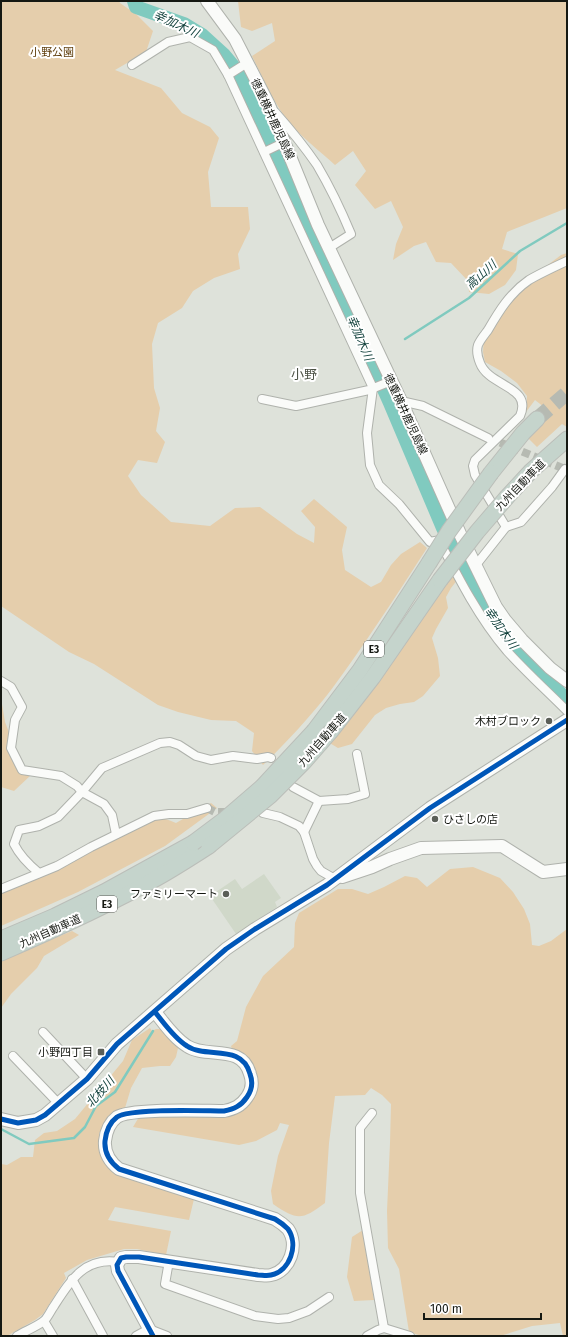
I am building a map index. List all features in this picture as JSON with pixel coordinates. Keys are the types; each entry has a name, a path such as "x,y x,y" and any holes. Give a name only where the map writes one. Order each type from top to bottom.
{"highway":[{"name":"九州自動車道","path":"1,939 55,916 104,892 192,843 225,819 262,787 314,731 360,670 449,531 491,473 519,438 537,419"},
{"name":"九州自動車道","path":"1,953 61,927 158,877 210,846 270,796 304,762 331,731 373,677 440,580 477,532 531,471 567,439"}],"street":[{"name":"徳重横井鹿児島線","path":"207,1 235,39 269,105 329,248 401,401 460,537 476,565 496,607 522,640 550,668 567,680"},
{"path":"132,65 168,42 190,37 213,50 228,75 336,310 374,387 367,433 370,466 379,485 399,504 430,542 460,537"},
{"path":"228,75 247,64"},
{"path":"269,105 296,136 316,165 342,211 351,234 329,248"},
{"path":"264,152 285,142"},
{"path":"506,527 475,475 473,466 475,460 520,416 523,408 522,400 513,390 486,373 480,365 477,354 478,345 504,305 516,290 528,281 567,261"},
{"path":"262,399 296,406 374,387 391,380"},
{"path":"401,401 423,406 488,438"},
{"path":"476,565 506,527 521,522 552,487 565,469 567,470"},
{"path":"442,540 462,584 507,651 567,711"},
{"path":"1,681 11,687 22,707 15,720 11,748 22,770 61,776 77,786 82,792 104,804 112,815 116,834"},
{"path":"1,1119 18,1123 32,1121 45,1115 87,1079 117,1044 226,948 335,879 430,808 567,720"},
{"path":"39,873 25,862 17,851 14,844 19,830 39,826 58,817 102,768 160,743 170,742 179,745 196,756 211,760 233,756 257,759 268,757 271,758"},
{"path":"293,787 319,801 348,799 365,794 357,754"},
{"path":"304,832 319,801"},
{"path":"1,889 57,866 116,834 154,816 187,814 207,808"},
{"path":"263,813 280,817 299,826 304,832 313,860 317,866 321,871 335,879 372,868 390,859 421,848 502,846 543,872 567,869"},
{"path":"151,1332 118,1271 117,1265 120,1258 139,1257 258,1275 271,1275 285,1267 292,1254 293,1242 288,1230 275,1219 119,1169 112,1164 107,1156 105,1144 106,1132 117,1118 134,1112 224,1111 233,1109 241,1105 246,1099 252,1086 249,1069 244,1062 232,1054 193,1049 187,1046 177,1038 155,1012"},
{"path":"43,1032 87,1079"},
{"path":"13,1056 59,1104"},
{"path":"372,1113 360,1128 360,1193 384,1328"},
{"path":"17,1336 44,1321 72,1279 78,1273 103,1261 118,1262"},
{"path":"169,1261 165,1284 255,1316 289,1318 308,1311 329,1297"},
{"path":"72,1279 103,1336"},
{"path":"44,1321 53,1336"},
{"path":"367,1336 384,1328 410,1336"},
{"path":"136,1336 151,1332 168,1336"}],"shaded area":[{"path":"264,874 281,898 275,902 277,907 236,934 210,896 235,879 242,889"}],"green space":[{"name":"小野公園","path":"1,1 119,1 137,15 153,31 146,52 115,70 161,88 182,113 210,127 219,138 208,172 211,207 248,207 250,229 238,254 240,269 214,278 193,291 182,308 158,323 152,344 154,388 160,408 156,431 165,442 157,463 138,460 128,476 141,495 171,522 210,526 235,508 260,507 297,534 314,543 315,527 301,511 314,499 347,527 342,550 345,570 371,587 381,582 391,565 401,554 420,542 427,548 368,638 331,690 298,729 263,765 252,751 254,733 236,721 211,720 178,712 158,705 94,664 69,652 1,606"},
{"path":"238,1 567,1 567,208 507,232 502,249 518,254 516,270 505,285 489,294 469,292 468,281 451,263 436,262 426,242 414,246 393,260 396,244 403,227 391,201 375,209 355,185 366,171 353,151 335,165 288,121 273,98 252,56 275,41 272,23 252,31 241,27"},
{"path":"567,253 567,427 562,424 537,447 527,437 549,411 535,400 526,412 527,396 517,383 501,371 485,362 483,352 484,336 496,313 540,271 561,255"},
{"path":"454,571 458,579 446,597 448,608 432,638 438,658 440,676 423,696 414,702 386,708 375,715 352,744 338,748 328,742"},
{"path":"1,698 5,722 19,758 31,775 14,791 1,787"},
{"path":"211,803 217,808 165,846 78,892 1,926 1,893 72,862 143,823 155,819 161,819 176,823"},
{"path":"473,867 500,878 513,892 524,909 530,924 532,945 539,946 551,941 567,929 567,1336 563,1336 560,1323 532,1326 500,1336 422,1336 409,1332 399,1269 388,1248 387,1211 391,1104 382,1095 371,1088 365,1095 335,1096 329,1143 325,1203 311,1213 300,1216 294,1216 281,1210 273,1204 271,1191 278,1156 289,1125 280,1123 277,1130 256,1141 239,1145 133,1127 139,1117 229,1116 239,1113 248,1105 257,1086 257,1075 250,1060 240,1052 232,1049 231,1046 237,1041 246,1007 263,976 294,947 295,923 299,913 338,889 352,889 368,894 405,876 417,878 427,887 450,869"},
{"path":"72,931 79,935 44,956 37,968 11,994 1,1008 1,960"},
{"path":"150,1028 152,1031 162,1029 178,1048 176,1057 170,1066 142,1068 131,1088 125,1108 111,1114 103,1125 99,1134 100,1155 106,1165 118,1175 194,1199 189,1220 115,1207 108,1220 171,1231 166,1255 137,1249 124,1249 87,1260 64,1273 66,1278 43,1314 7,1336 1,1336 1,1164 7,1165 21,1157 33,1157 35,1140 44,1133 57,1131 75,1119 123,1061 132,1040"},
{"path":"363,1230 374,1300 354,1301 347,1277 352,1237"}],"waterway":[{"name":"幸加木川","path":"134,1 136,7 184,24 202,35 224,55 239,73 284,174 331,271 390,403 443,528 467,577 493,621 510,644 567,700"},
{"name":"高山川","path":"405,339 469,298 520,251 567,223"},
{"name":"北枝川","path":"1,1129 29,1144 74,1138 85,1127 96,1106 115,1092 153,1031"}],"tunnel":[{"path":"537,419 567,393"},
{"path":"489,438 565,469"},
{"path":"207,808 215,812 231,812"}],"cycle path":[{"path":"1,1119 18,1123 36,1120 45,1115 87,1079 117,1044 226,949 255,929 327,885 430,808 567,720"},
{"path":"153,1336 118,1271 117,1265 121,1258 139,1257 258,1275 269,1275 278,1273 288,1263 291,1256 293,1242 288,1229 275,1219 119,1169 108,1157 105,1145 106,1134 108,1128 117,1117 125,1114 151,1111 224,1111 240,1105 249,1094 252,1086 252,1080 246,1064 239,1058 223,1053 195,1050 187,1046 174,1035 155,1012"}],"place":[{"name":"木村ブロック","path":"549,721"},
{"name":"ひさしの店","path":"435,819"},
{"name":"ファミリーマート","path":"226,894"},
{"name":"小野四丁目","path":"101,1052"}],"district":[{"name":"小野","path":"304,374"}]}
